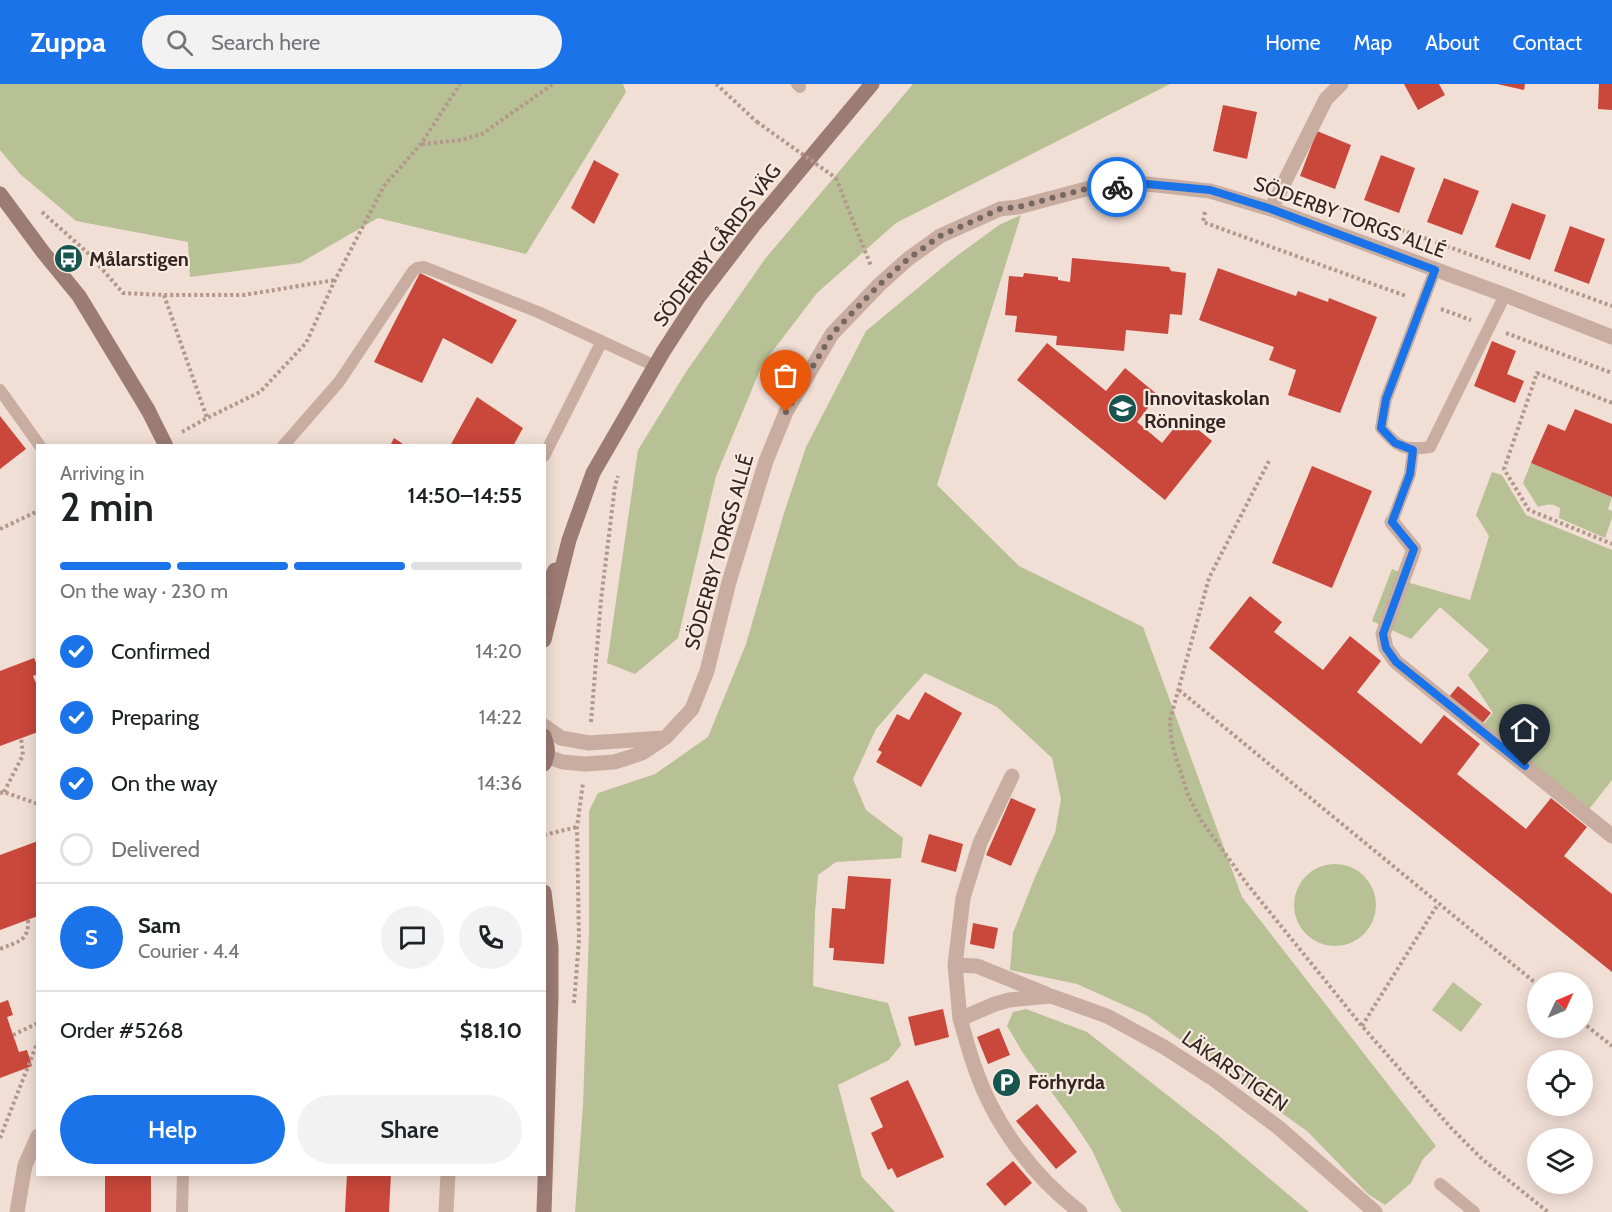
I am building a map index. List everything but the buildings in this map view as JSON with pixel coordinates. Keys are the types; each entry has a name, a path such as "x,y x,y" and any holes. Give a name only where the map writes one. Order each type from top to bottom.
{"main road":[{"name":"SÖDERBY GÅRDS VÄG","path":"546,632 569,540 593,473 655,366 698,298 740,243 872,84"},
{"path":"3,204 79,296 148,410 164,444"},
{"name":"SÖDERBY GÅRDS VÄG","path":"546,588 569,540"},
{"path":"546,742 548,748 546,761"},
{"path":"546,908 551,947 552,997 546,1158"},
{"path":"546,980 552,997"},
{"path":"544,1212 545,1176"}],"street":[{"path":"1271,209 1326,99 1341,84"},
{"name":"SÖDERBY TORGS ALLÉ","path":"546,761 585,764 614,762 642,753 666,737 692,709 707,671 729,582 762,472 786,412 832,334 879,285 908,259 940,236 1000,209 1018,207 1086,189 1147,184 1210,190 1271,209 1612,337"},
{"path":"1392,522 1414,549 1383,634 1386,648 1396,662 1612,836"},
{"path":"546,727 561,738 589,743 666,737"},
{"path":"1012,776 980,843 963,897 955,965 960,1019 975,1070 996,1116 1013,1142 1039,1173 1080,1212"},
{"name":"LÄKARSTIGEN","path":"955,965 977,966 1107,1016 1164,1047 1215,1080 1278,1127 1375,1212"},
{"name":"LÄKARSTIGEN","path":"960,1019 1009,1000 1051,996"},
{"path":"17,1212 25,1166 36,1141"},
{"path":"446,1212 448,1176"}],"lane":[{"path":"285,444 339,382 417,268 424,267 538,312 655,366"},
{"path":"1435,270 1386,399 1381,428 1395,443 1413,450 1430,447 1505,295"},
{"path":"546,452 602,341"},
{"path":"0,390 39,444"},
{"path":"1392,522 1410,474 1413,450"},
{"path":"182,1212 183,1176"},
{"path":"1440,1184 1474,1212"}],"path":[{"path":"178,434 260,392 306,344 335,280 384,186 421,144 460,84"},
{"path":"421,144 461,140 482,134 553,84"},
{"path":"716,84 757,122 836,178 879,285"},
{"path":"823,172 830,163"},
{"path":"1282,186 1612,306"},
{"path":"1210,190 1203,222 1612,374"},
{"path":"3,204 38,208 89,254 123,293 244,296 335,280"},
{"path":"164,295 207,418"},
{"path":"1612,403 1537,373 1504,469 1529,510 1612,544"},
{"path":"1269,461 1209,578 1170,720 1171,737 1188,795 1201,820 1246,884 1362,1026 1482,1160 1548,1212"},
{"path":"589,743 601,600 618,475"},
{"path":"0,529 36,512"},
{"path":"1179,690 1527,976"},
{"path":"21,738 23,754 2,793 36,803"},
{"path":"546,835 577,827 585,764"},
{"path":"1362,1026 1438,904"},
{"path":"0,949 23,939 28,930 28,920"},
{"path":"13,1035 36,1024"},
{"path":"1593,1031 1612,1046"},
{"path":"0,1138 36,1046"}],"green space":[{"path":"0,84 623,84 626,92 526,254 378,218 300,263 190,277 188,242 76,221 20,174 0,150"},
{"path":"913,84 1170,84 896,223 817,293 762,365 716,476 678,638 635,674 607,663 638,450 686,372 765,259"},
{"path":"1021,215 937,485 1019,566 1143,627 1242,897 1436,1146 1423,1159 1411,1183 1385,1205 1368,1194 1308,1132 1146,1015 1077,984 1010,970 1013,933 1055,833 1061,799 1052,758 997,707 925,673 876,729 853,779 866,810 903,838 901,858 836,862 818,875 815,913 813,986 888,1003 901,1045 889,1060 838,1085 862,1177 895,1212 575,1212 583,1105 589,932 589,811 598,793 655,774 708,737 746,644 784,513 806,447 866,331 954,258 999,225"},
{"path":"1531,463 1612,497 1608,509 1612,511 1612,518 1605,538 1559,518 1560,508 1557,506 1538,507 1523,483"},
{"path":"1492,472 1502,475 1526,515 1612,550 1612,780 1586,813 1479,729 1493,713 1468,675 1489,650 1440,607 1411,639 1372,621 1392,569 1404,574 1403,581 1470,600 1489,536 1476,515"},
{"path":"1335,864 1351,867 1364,876 1373,889 1376,905 1373,921 1364,934 1351,943 1335,946 1319,943 1306,934 1297,921 1294,905 1297,889 1306,876 1319,867"},
{"path":"1453,982 1482,1004 1461,1032 1432,1010"},
{"path":"1026,1009 1087,1032 1218,1135 1309,1212 1122,1212 1092,1150 1023,1053 1007,1026 1013,1012"}],"way so far":[{"path":"786,412 832,334 879,285 908,259 940,236 1000,209 1018,207 1086,189 1117,187"}],"place":[{"name":"Målarstigen","path":"68,259"},
{"name":"Innovitaskolan Rönninge","path":"1123,409"},
{"name":"Förhyrda","path":"1007,1082"}],"route":[{"path":"1117,187 1147,184 1210,190 1271,209 1435,270 1386,399 1381,428 1395,443 1413,450 1410,474 1392,522 1414,549 1383,634 1386,648 1396,662 1525,766"}]}
